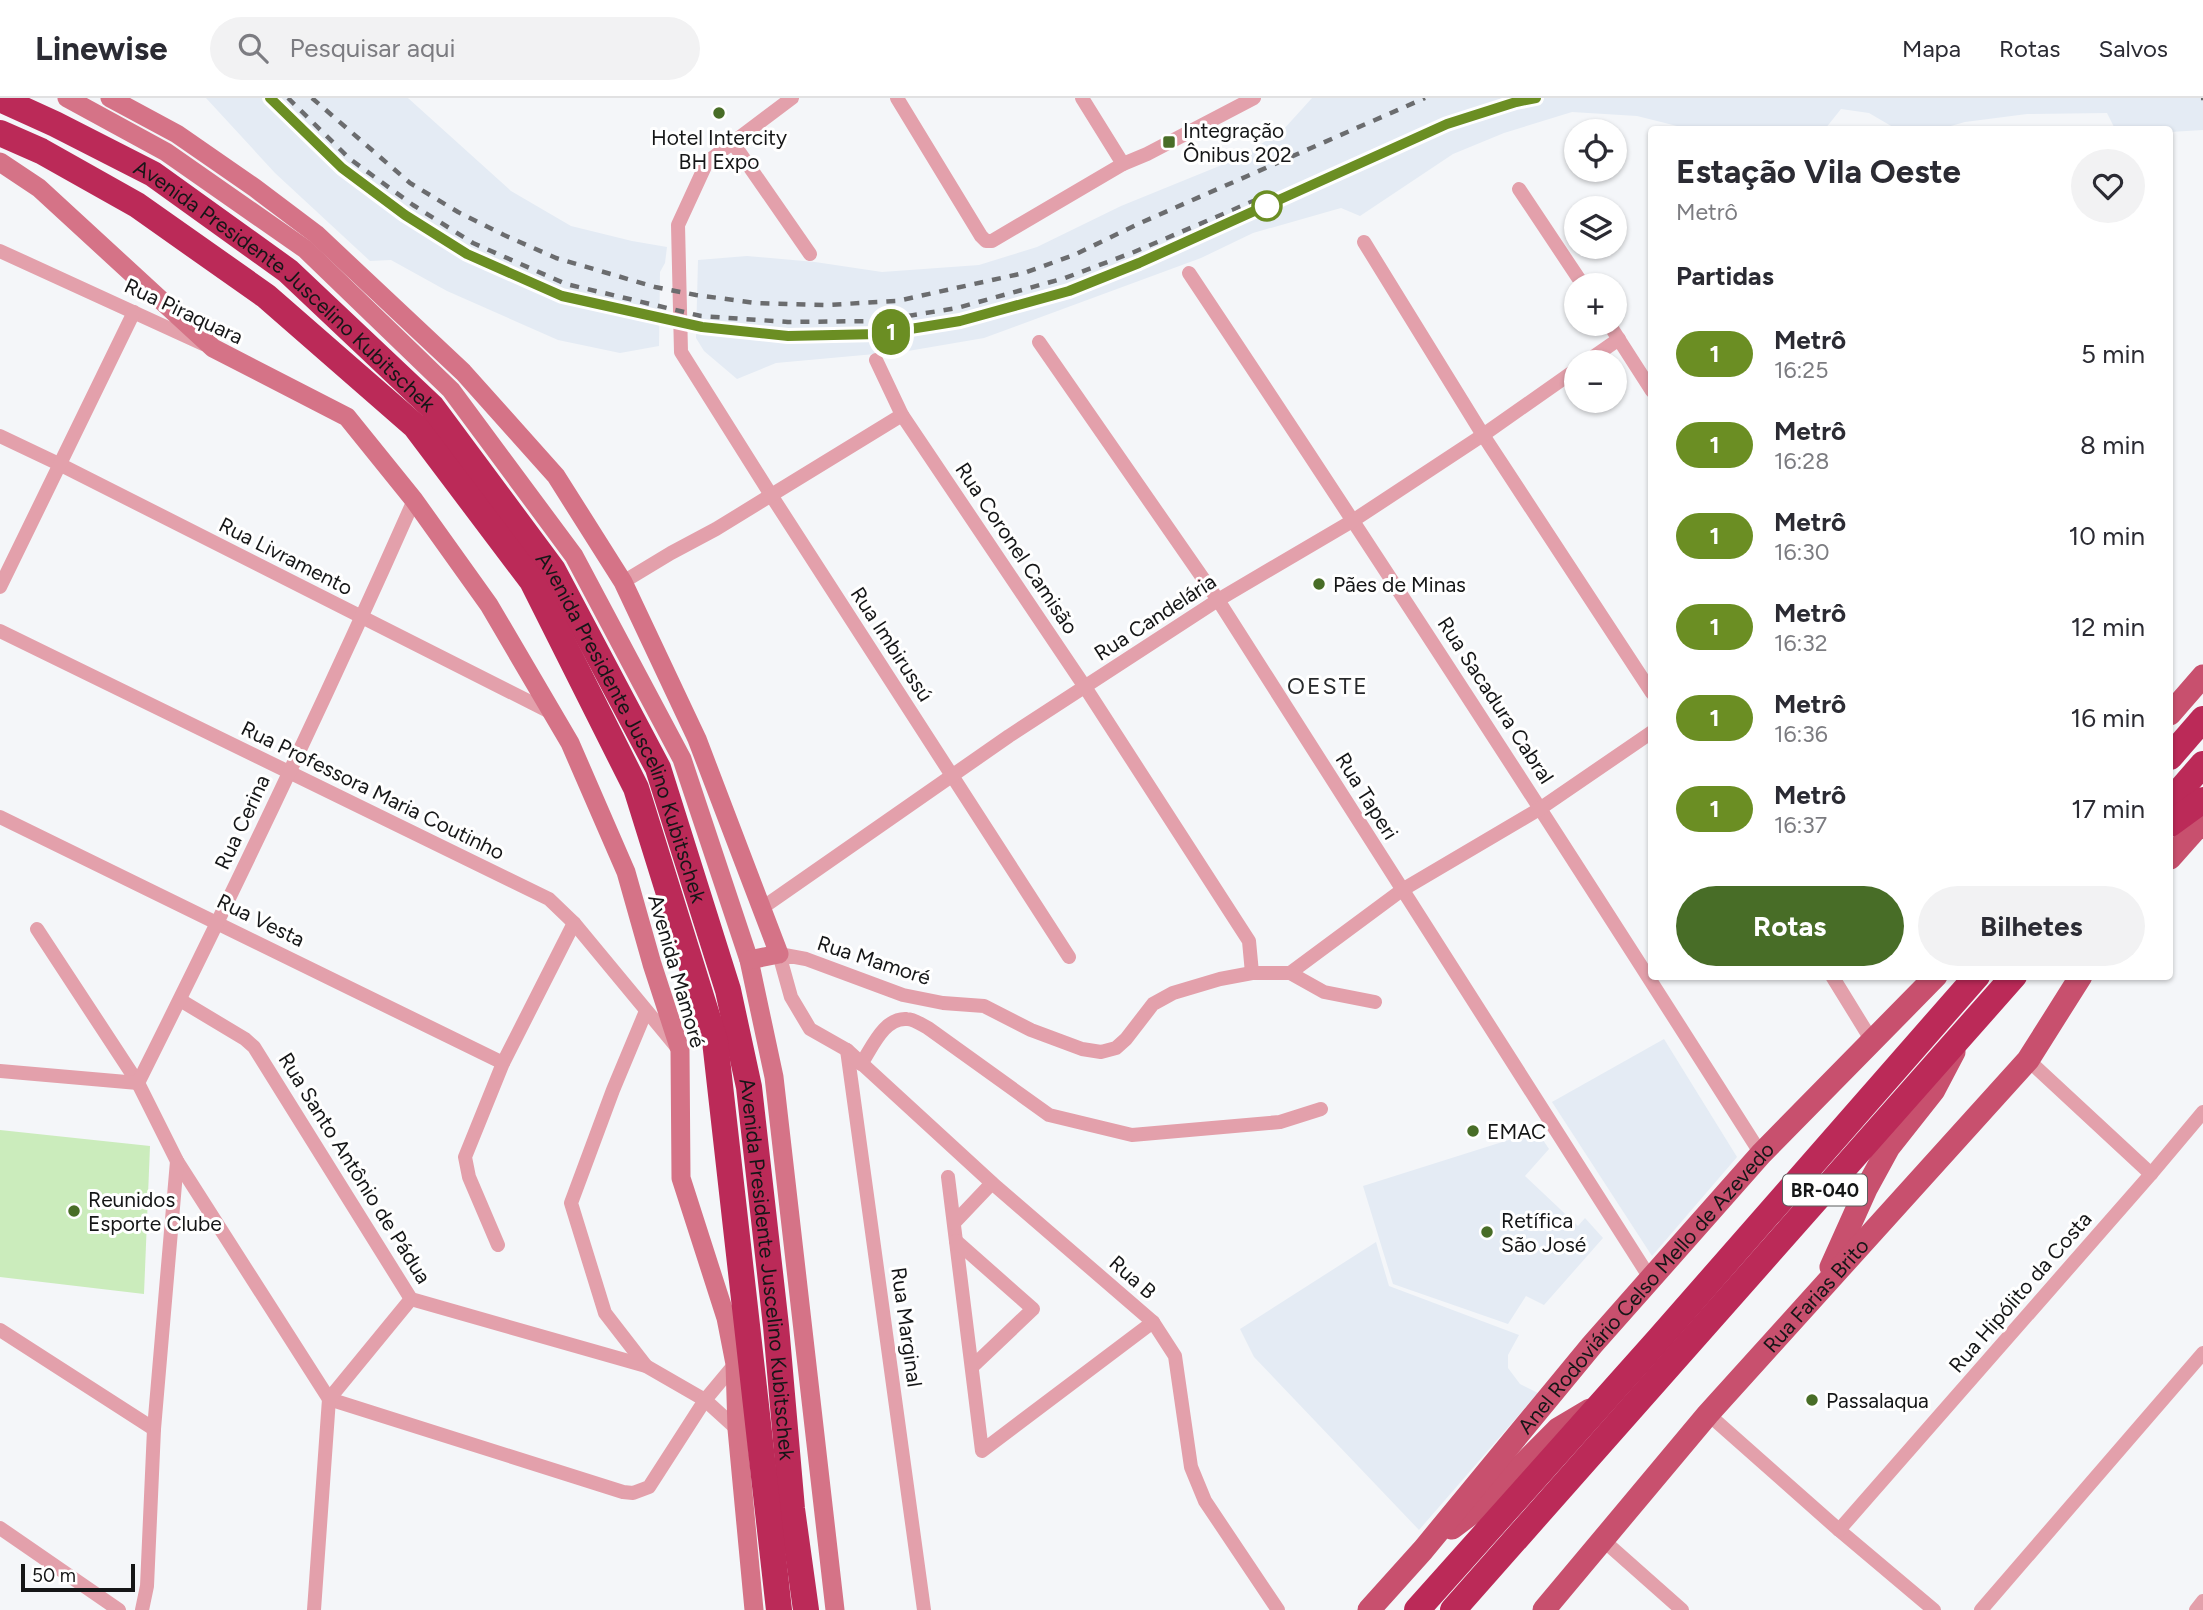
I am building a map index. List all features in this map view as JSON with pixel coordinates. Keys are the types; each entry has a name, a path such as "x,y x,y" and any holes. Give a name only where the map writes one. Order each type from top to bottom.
{"highway":[{"name":"Avenida Presidente Juscelino Kubitschek","path":"0,99 153,174 288,271 432,407 553,570 658,768 728,990 750,1087 776,1326 792,1509 806,1610"},
{"name":"Avenida Presidente Juscelino Kubitschek","path":"0,132 41,150 137,205 266,296 415,426 532,581 636,788 715,1041 779,1610"},
{"path":"2173,754 2203,719"},
{"path":"2173,799 2203,764"},
{"path":"2173,822 2203,800"},
{"name":"Anel Rodoviário Celso Mello de Azevedo","path":"1417,1610 1602,1404 1974,980"},
{"name":"BR-040","path":"1453,1610 2010,980"}],"main road":[{"path":"2173,710 2203,676"},
{"path":"2173,855 2203,821"},
{"name":"Anel Rodoviário Celso Mello de Azevedo","path":"1369,1610 1423,1550 1527,1421 1650,1278 1761,1154 1932,980"},
{"name":"Rua Farias Brito","path":"1544,1610 1708,1414 2028,1059 2078,980"},
{"path":"1814,1297 1836,1258 1866,1189 1889,1147 1934,1090 1962,1035"},
{"path":"1423,1550 1480,1507 1558,1429 1602,1404"}],"street":[{"name":"Avenida Presidente Juscelino Kubitschek","path":"68,98 166,152 305,249 451,390 574,556 682,759 749,960 774,1077 835,1610"},
{"path":"110,98 177,134 316,234 463,372 556,476 622,582 697,739 779,954 749,960"},
{"path":"792,98 733,143 810,254"},
{"path":"897,98 986,241 992,241 1123,164 1254,98"},
{"path":"1082,98 1123,164"},
{"name":"Rua Imbirussú","path":"733,143 707,162 678,225 681,352 1069,957"},
{"path":"0,162 39,188 213,348"},
{"path":"1519,189 1575,273"},
{"path":"1364,242 1483,435 1648,687"},
{"name":"Rua Piraquara","path":"0,251 213,348 347,418"},
{"name":"Rua Sacadura Cabral","path":"1189,273 1354,520 1648,976"},
{"path":"0,587 134,312"},
{"path":"1617,336 1648,385"},
{"path":"1603,350 1619,339"},
{"name":"Rua Taperi","path":"1039,342 1218,600 1650,1278"},
{"name":"Rua Coronel Camisão","path":"876,360 902,415 1085,687 1249,941 1252,972"},
{"name":"Rua Candelária","path":"762,908 952,775 1085,687 1218,600 1354,520 1564,378"},
{"path":"622,582 902,415"},
{"name":"Avenida Mamoré","path":"347,418 414,500 489,606 570,743 626,872 680,1050 681,1178 726,1318 734,1364 737,1429 754,1610"},
{"name":"Rua Livramento","path":"0,436 553,713"},
{"name":"Rua Cerina","path":"138,1083 218,922 362,617 414,500"},
{"name":"Rua Professora Maria Coutinho","path":"0,631 549,899 574,923 680,1050"},
{"path":"1290,973 1402,890 1541,807 1648,735"},
{"name":"Rua Vesta","path":"0,817 503,1063"},
{"path":"498,1245 469,1177 464,1157 503,1063 574,923"},
{"path":"37,929 138,1083 177,1161 329,1399 633,1493 649,1487 705,1401 734,1364"},
{"name":"Rua Mamoré","path":"779,954 806,959 903,995 943,1003 985,1006 1031,1030 1082,1049 1101,1052 1116,1048 1153,1004 1173,993 1252,972 1290,973 1324,992 1376,1002"},
{"name":"Rua B","path":"779,954 791,997 810,1029 847,1049 992,1183 1153,1322 1175,1356 1191,1467 1205,1502 1278,1610"},
{"name":"Rua Sacadura Cabral","path":"1651,980 1761,1154"},
{"path":"1834,980 1872,1041"},
{"name":"Rua Santo Antônio de Pádua","path":"180,1000 254,1047 411,1299 646,1366 705,1401 737,1429"},
{"path":"646,1011 571,1203 605,1313 646,1366"},
{"path":"861,1064 883,1030 894,1021 908,1019 928,1028 1049,1115 1132,1135 1280,1122 1321,1109"},
{"name":"Rua Marginal","path":"847,1049 923,1610"},
{"path":"2028,1059 2151,1174"},
{"path":"0,1071 138,1083"},
{"name":"Rua Hipólito da Costa","path":"1839,1530 2203,1112"},
{"path":"142,1610 146,1586 154,1429 177,1161"},
{"path":"948,1177 982,1451 1153,1322"},
{"path":"954,1223 992,1183"},
{"path":"956,1241 1033,1309 972,1367"},
{"path":"314,1610 329,1399 411,1299"},
{"path":"0,1330 154,1429"},
{"path":"1981,1610 2203,1353"},
{"path":"1708,1414 1934,1610"},
{"path":"0,1528 119,1610"},
{"path":"1604,1540 1682,1610"},
{"path":"2196,1610 2203,1601"}],"shaded area":[{"path":"206,98 408,98 511,191 571,226 667,247 665,263 660,272 659,346 620,353 558,340 447,291 391,260 370,261 275,173"},
{"path":"1312,98 2203,98 2203,130 2173,132 2173,126 2114,126 2107,113 2027,114 1951,126 1891,126 1869,113 1841,109 1827,126 1677,126 1637,116 1572,112 1504,133 1453,154 1360,216 1341,208 1253,233 1201,258 984,338 908,351 776,363 737,379 704,351 696,338 698,260 747,256 882,272 979,265 1037,247 1121,206 1239,158 1283,130"},
{"path":"1664,1039 1737,1157 1652,1256 1552,1102"},
{"name":"Retífica São José","path":"1537,1131 1549,1149 1525,1176 1578,1226 1585,1218 1603,1238 1544,1305 1526,1296 1508,1324 1393,1284 1363,1186"},
{"path":"1376,1242 1389,1286 1519,1335 1508,1355 1508,1368 1520,1384 1538,1393 1419,1530 1254,1357 1240,1329"}],"green space":[{"name":"Reunidos Esporte Clube","path":"0,1130 150,1146 144,1294 0,1277"}],"railway":[{"path":"270,98 342,168 406,215 467,254 563,296 702,327 788,336 879,334 960,321 1069,291 1139,263 1447,123 1536,98"},
{"path":"288,98 350,159 413,205 473,243 566,284 701,316 788,322 877,321 957,308 1065,278 1134,252 1270,194"},
{"path":"312,98 410,183 458,212 556,258 655,287 696,295 756,303 826,305 897,301 1024,273 1074,255 1138,224 1425,98"}],"metro line":[{"name":"1","path":"270,98 342,168 405,215 467,254 562,296 702,327 788,336 879,334 960,321 1069,291 1139,263 1447,124 1536,98"}],"place":[{"name":"Hotel Intercity BH Expo","path":"719,113"},
{"name":"Integração Ônibus 202","path":"1169,142"},
{"name":"Pães de Minas","path":"1319,584"},
{"name":"EMAC","path":"1473,1131"},
{"name":"Reunidos Esporte Clube","path":"74,1211"},
{"name":"Retífica São José","path":"1487,1232"},
{"name":"Passalaqua","path":"1812,1400"}],"district":[{"name":"OESTE","path":"1328,686"}]}
